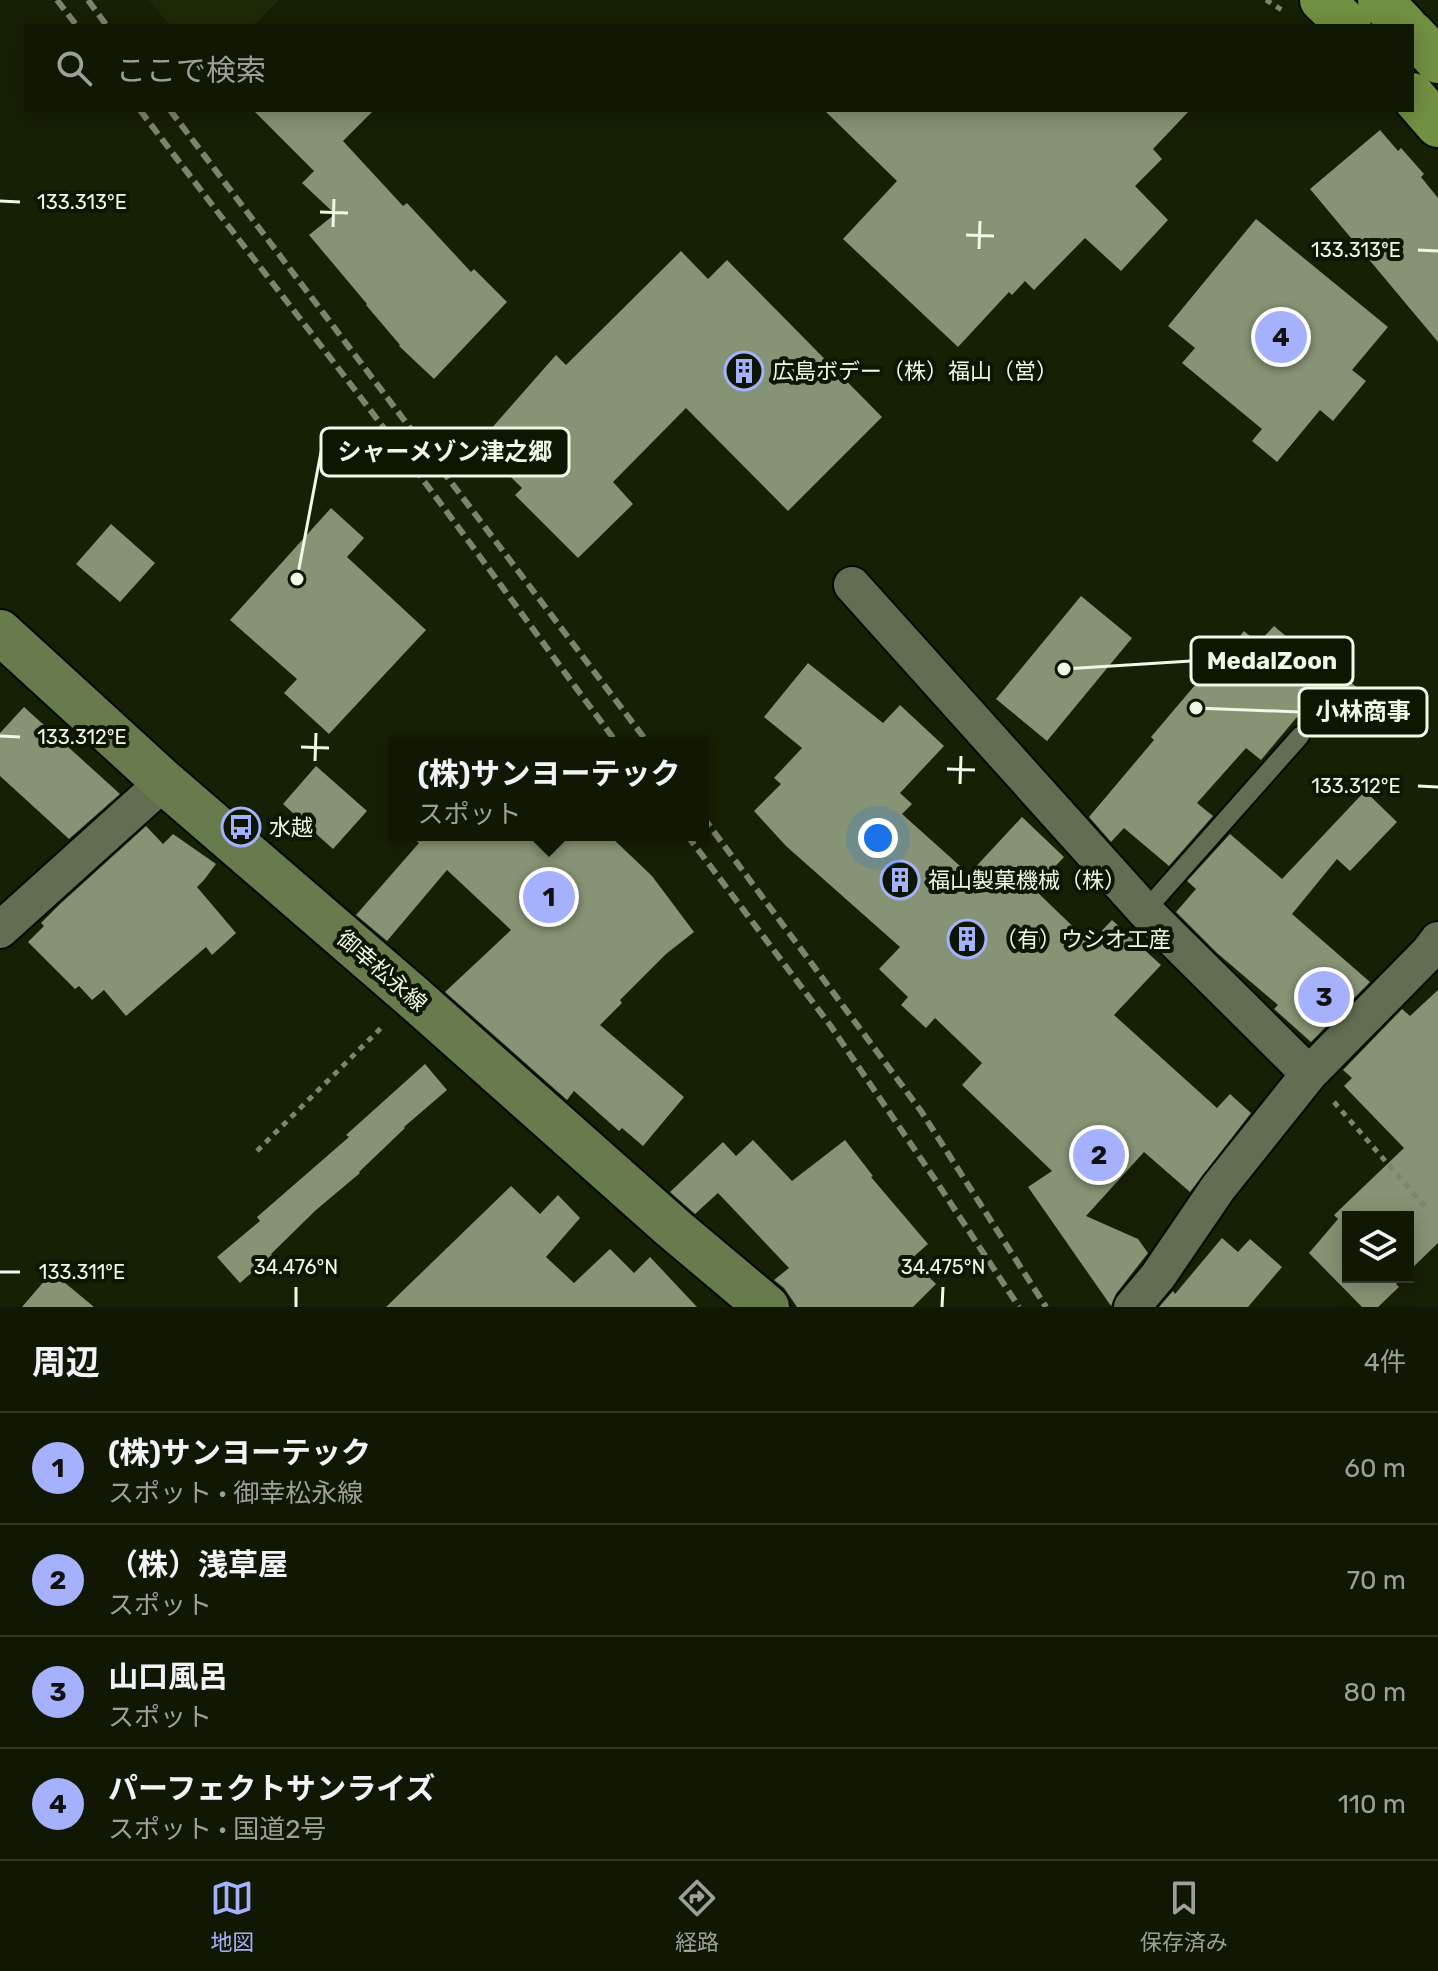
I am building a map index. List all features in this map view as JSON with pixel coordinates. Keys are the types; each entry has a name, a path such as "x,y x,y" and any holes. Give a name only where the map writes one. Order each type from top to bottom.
{"highway":[{"path":"1322,0 1347,24"},
{"path":"1380,0 1403,24"},
{"path":"1414,35 1438,61"},
{"path":"1414,97 1438,125"}],"main road":[{"name":"御幸松永線","path":"0,632 164,782 767,1307"}],"street":[{"path":"852,585 1145,911 1309,1074"},
{"path":"0,930 164,782"},
{"path":"1132,1307 1158,1276 1218,1188 1309,1074 1438,940"}],"lane":[{"path":"1145,911 1300,736"}],"path":[{"path":"257,1151 413,997"},
{"path":"1309,1074 1428,1210"}],"shaded area":[{"path":"149,0 279,0 255,24 168,24"}],"building":[{"path":"255,112 372,112 343,141 403,206 407,203 471,272 474,269 507,302 434,379 399,346 309,235 335,214 302,183 314,171"},
{"path":"826,112 1188,112 1153,149 1162,159 1135,186 1168,220 1121,271 1085,238 1034,290 1025,281 1012,295 1009,292 958,347 843,239 897,181"},
{"path":"1380,130 1424,174 1421,177 1438,198 1438,342 1310,189"},
{"path":"1256,219 1388,327 1352,370 1366,381 1333,421 1320,410 1277,462 1252,441 1262,429 1182,363 1195,348 1168,326"},
{"path":"681,251 708,279 727,260 882,417 788,511 686,408 613,482 633,504 578,558 515,495 522,488 480,447 486,441 483,438 556,355 566,365"},
{"path":"331,508 364,538 347,557 426,630 329,734 284,693 297,679 230,620"},
{"path":"111,524 155,563 120,602 76,564"},
{"path":"1081,596 1132,638 1047,741 996,699"},
{"path":"1274,626 1321,666 1326,661 1361,691 1321,737 1297,717 1261,760 1246,748 1197,803 1213,816 1169,866 1124,828 1111,842 1089,817 1154,740 1151,737 1244,631 1258,643"},
{"path":"808,663 883,723 900,705 944,746 900,793 912,804 902,814 969,874 1022,817 1064,857 1034,889 1090,943 1112,920 1161,965 1114,1015 1217,1108 1230,1094 1251,1113 1190,1192 1144,1152 1086,1216 1138,1239 1148,1253 1116,1294 1111,1306 1028,1187 1052,1171 962,1085 982,1063 935,1018 926,1028 901,1005 908,997 879,969 900,947 786,846 754,811 781,784 774,778 802,748 764,717"},
{"path":"24,707 120,794 69,839 0,776 0,733"},
{"path":"316,766 367,811 333,849 283,804"},
{"path":"1365,791 1397,822 1350,871 1337,859 1292,914 1370,982 1311,1042 1274,1009 1278,1005 1217,953 1176,912 1196,889 1187,881 1230,834 1282,879"},
{"path":"146,826 163,844 173,834 216,864 197,887 236,933 212,955 206,947 126,1016 104,990 92,1000 79,986 75,989 28,942 60,904"},
{"path":"417,841 615,841 652,876 694,932 666,954 600,1025 684,1097 643,1146 622,1128 619,1131 574,1091 567,1100 445,992 511,930 447,870 387,941 356,915 419,843"},
{"path":"1438,990 1438,1243 1414,1266 1414,1211 1342,1211 1342,1283 1397,1283 1399,1287 1378,1307 1362,1307 1309,1253 1338,1219 1334,1215 1404,1148 1344,1086 1352,1078 1343,1070 1402,1009 1410,1016"},
{"path":"425,1064 447,1090 240,1283 217,1257 260,1221 257,1217 349,1137 346,1135"},
{"path":"753,1140 792,1181 845,1140 871,1177 928,1244 911,1259 936,1284 913,1307 797,1307 784,1288 774,1280 789,1268 718,1193 695,1214 670,1192 723,1142 736,1156"},
{"path":"511,1186 540,1214 558,1195 580,1218 546,1257 574,1283 610,1249 634,1273 650,1257 697,1307 386,1307"},
{"path":"1222,1238 1238,1252 1250,1239 1282,1267 1248,1307 1159,1307 1173,1291 1175,1294"},
{"path":"52,1272 94,1307 22,1307"}],"railway":[{"path":"57,0 75,24"},
{"path":"88,0 106,24"},
{"path":"142,112 405,456 613,737"},
{"path":"172,112 643,737"},
{"path":"709,825 921,1111 1046,1307"},
{"path":"692,841 830,1025 1019,1307"}],"place":[{"name":"パーフェクトサンライズ","path":"1281,337"},
{"name":"広島ボデー（株）福山（営）","path":"744,371"},
{"name":"シャーメゾン津之郷","path":"297,579"},
{"name":"MedalZoon","path":"1064,669"},
{"name":"小林商事","path":"1196,708"},
{"name":"水越","path":"241,827"},
{"name":"福山製菓機械（株）","path":"900,880"},
{"name":"(株)サンヨーテック","path":"549,897"},
{"name":"（有）ウシオ工産","path":"967,939"},
{"name":"山口風呂","path":"1324,997"},
{"name":"（株）浅草屋","path":"1099,1155"}]}
